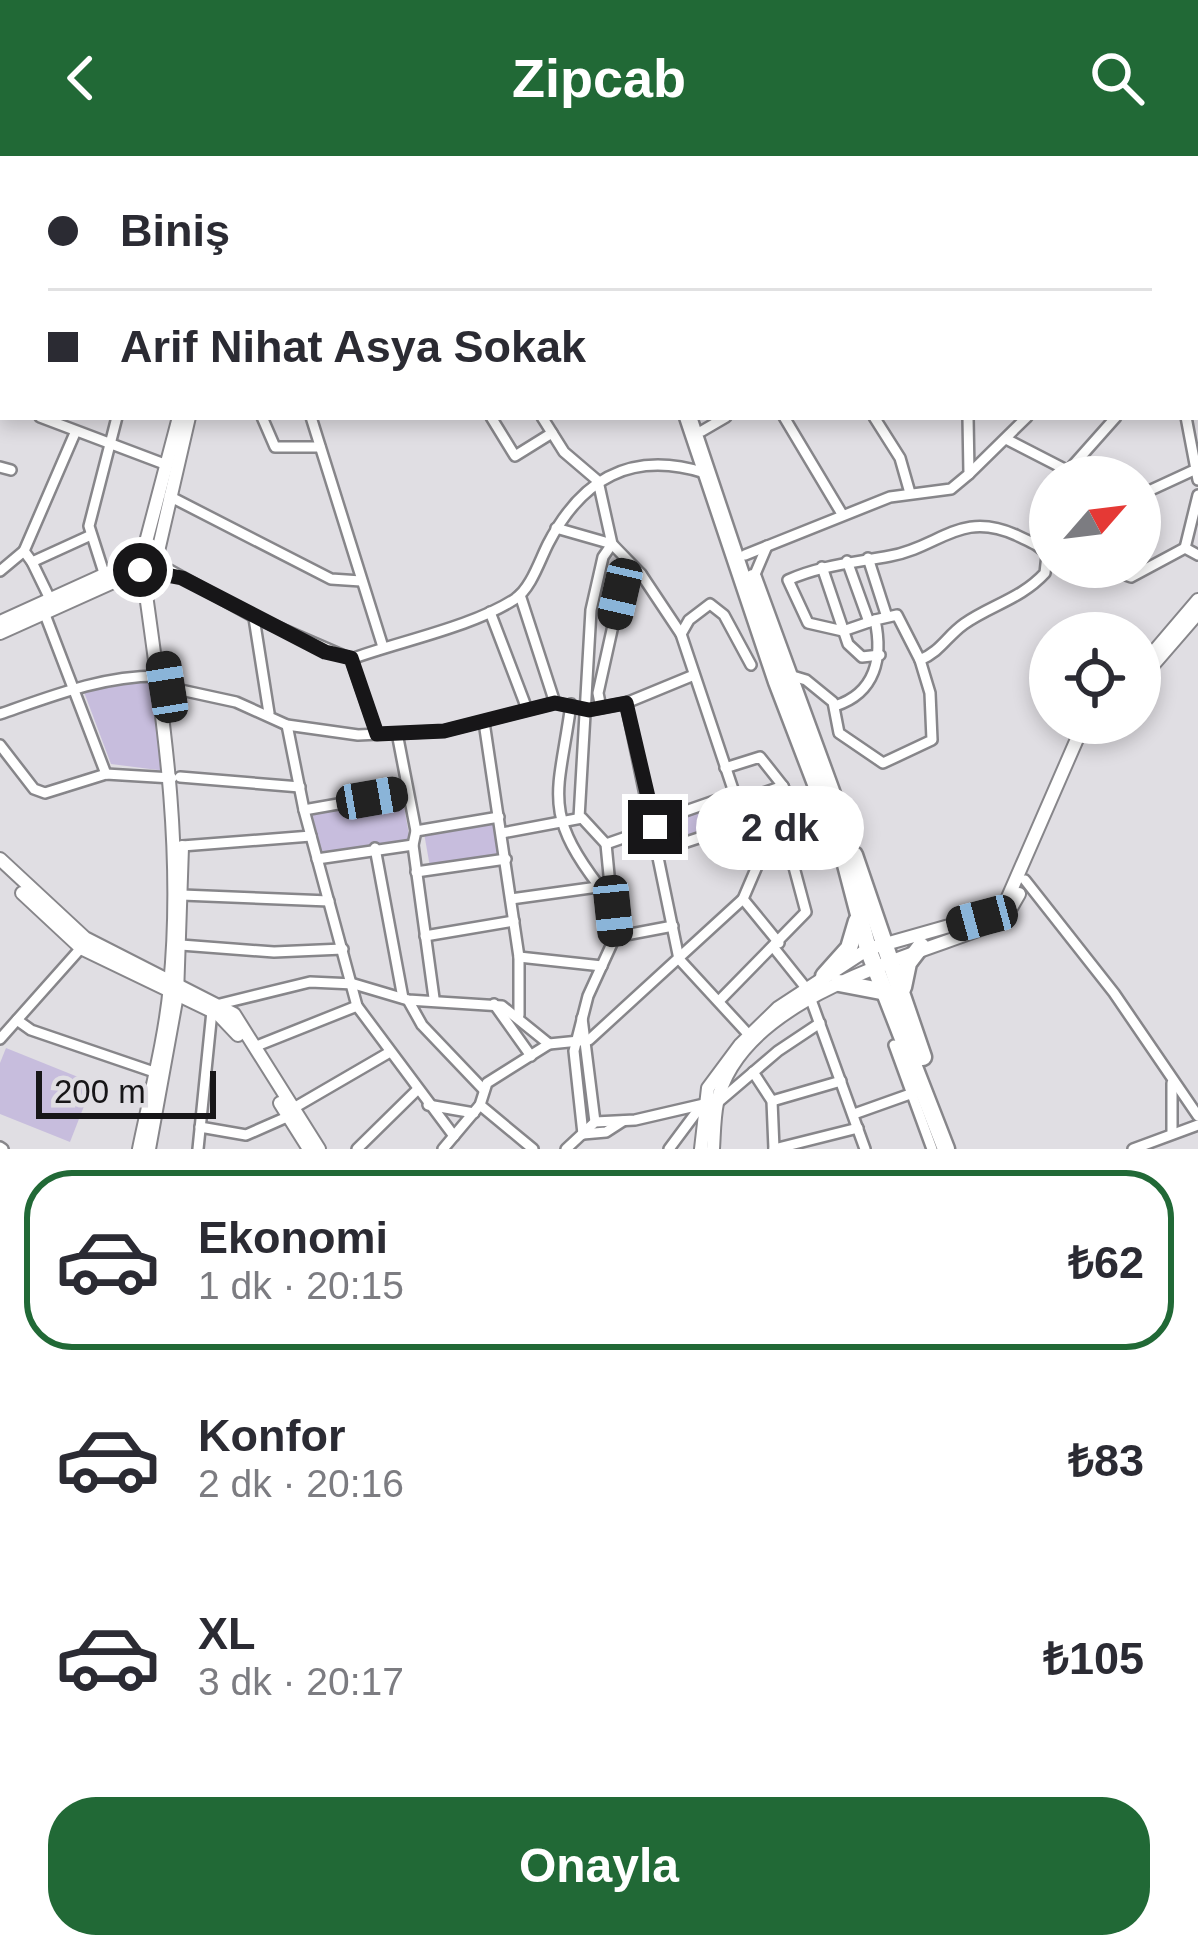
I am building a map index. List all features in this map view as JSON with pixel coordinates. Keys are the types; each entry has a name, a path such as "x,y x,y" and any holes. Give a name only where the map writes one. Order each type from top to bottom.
{"highway":[{"path":"689,420 950,1149"},
{"path":"700,424 857,908 880,955"},
{"path":"857,908 849,948 831,980 894,993"},
{"path":"894,993 921,946"}],"main road":[{"path":"149,1149 181,945 182,846 176,777 148,566 177,420"},
{"path":"148,566 188,420"},
{"path":"0,633 104,573 148,566"},
{"path":"0,622 148,566"},
{"path":"1161,643 1198,600"},
{"path":"1161,656 1198,614"},
{"path":"713,1149 708,1088 749,1034 808,992 880,955 1002,911 1079,744"},
{"path":"880,955 1008,918 1080,744"},
{"path":"139,1149 174,987 176,777"},
{"path":"0,859 86,938 234,1014 308,1149"},
{"path":"0,872 81,948 174,987"},
{"path":"701,1149 710,1104 728,1075 749,1047 808,992"},
{"path":"216,1008 320,1149"}],"street":[{"path":"47,420 167,465"},
{"path":"104,573 89,536 116,420"},
{"path":"263,420 275,447 320,447"},
{"path":"312,420 383,647"},
{"path":"493,420 514,456 552,433"},
{"path":"544,420 564,452 598,481 612,544 591,610 595,709"},
{"path":"786,420 842,514"},
{"path":"876,420 900,458 910,494"},
{"path":"968,420 968,474"},
{"path":"745,555 842,514 910,494 943,492 1024,420"},
{"path":"1087,456 1114,420"},
{"path":"0,571 24,551 75,433"},
{"path":"1161,488 1195,475 1193,433"},
{"path":"1006,439 1039,456"},
{"path":"148,566 182,578 325,652 351,658 490,612 520,596 556,528 598,481 670,462 705,473"},
{"path":"1161,561 1185,548 1198,495"},
{"path":"169,496 331,579 361,581"},
{"path":"781,675 806,680 835,706 839,733 876,761 932,740 930,693 920,660 897,615 843,631 802,620 788,588 790,578 847,560 898,554 958,528 988,524 1046,551 1048,569 1022,596 963,625 941,650 920,660"},
{"path":"443,1149 477,1109 483,1089 549,1044 589,1040 680,959 742,899 758,864 681,634 641,574 612,544 556,528"},
{"path":"32,562 89,536"},
{"path":"753,579 767,546"},
{"path":"1185,548 1198,554"},
{"path":"24,551 32,562 71,688 106,774"},
{"path":"835,706 860,692 880,655 868,558"},
{"path":"847,560 877,618"},
{"path":"822,567 856,655 880,655"},
{"path":"579,818 595,709 620,594 641,574"},
{"path":"520,596 555,703"},
{"path":"681,634 689,620 710,604 724,615 751,664"},
{"path":"490,612 526,709"},
{"path":"254,617 269,713"},
{"path":"351,658 377,734"},
{"path":"0,714 71,688 127,676 162,681 321,733 398,733 484,722 555,703 595,709 626,703 694,675"},
{"path":"626,703 680,959 749,1034"},
{"path":"571,704 559,822 605,886"},
{"path":"484,722 519,957 519,1016"},
{"path":"287,725 304,810 358,1006 416,1091 454,1136"},
{"path":"398,733 416,831 413,845 434,998"},
{"path":"0,746 34,789 45,793 106,774 300,787"},
{"path":"725,768 758,756 783,786 809,844 791,856 758,864"},
{"path":"606,844 654,824 783,786"},
{"path":"304,810 406,792"},
{"path":"416,831 500,817"},
{"path":"502,833 579,818 588,820 606,844 605,886 615,937 576,1042 583,1134"},
{"path":"659,850 744,823"},
{"path":"182,846 311,836"},
{"path":"317,859 413,845"},
{"path":"376,848 406,999 434,1040 483,1089"},
{"path":"719,1001 777,945 807,906 791,856"},
{"path":"416,872 506,859"},
{"path":"1025,880 1052,909 1198,1120 1133,1149"},
{"path":"511,899 605,886"},
{"path":"182,895 329,901"},
{"path":"742,899 808,992 865,1149"},
{"path":"425,936 514,921"},
{"path":"615,937 673,926"},
{"path":"181,945 274,952 343,950"},
{"path":"0,1040 81,948"},
{"path":"519,957 602,966"},
{"path":"198,1149 216,1008 310,982 353,984 406,999 494,1004 519,1016 549,1044"},
{"path":"494,1004 531,1056"},
{"path":"254,1047 358,1006"},
{"path":"582,1018 589,1040 595,1122"},
{"path":"17,1020 31,1030 154,1072"},
{"path":"566,1149 595,1122 710,1104 820,1023"},
{"path":"894,1045 932,1149"},
{"path":"200,1127 246,1135 390,1052"},
{"path":"753,1072 772,1101 774,1149 858,1129"},
{"path":"1172,1077 1172,1131"},
{"path":"772,1101 841,1081"},
{"path":"357,1149 416,1091"},
{"path":"854,1114 913,1093"},
{"path":"428,1105 477,1109 533,1149"},
{"path":"669,1149 688,1111"},
{"path":"583,1134 606,1132 622,1121"},
{"path":"505,1149 518,1136"}],"shaded area":[{"path":"129,680 155,683 166,771 111,764 84,692"},
{"path":"402,796 410,840 321,854 312,812"},
{"path":"733,799 740,821 663,846 659,824"},
{"path":"493,821 501,856 430,867 424,833"},
{"path":"6,1048 93,1083 70,1142 0,1114 0,1063"}],"route":[{"path":"140,570 182,578 325,652 351,658 377,734 444,731 555,703 589,710 626,703 655,827"}]}
